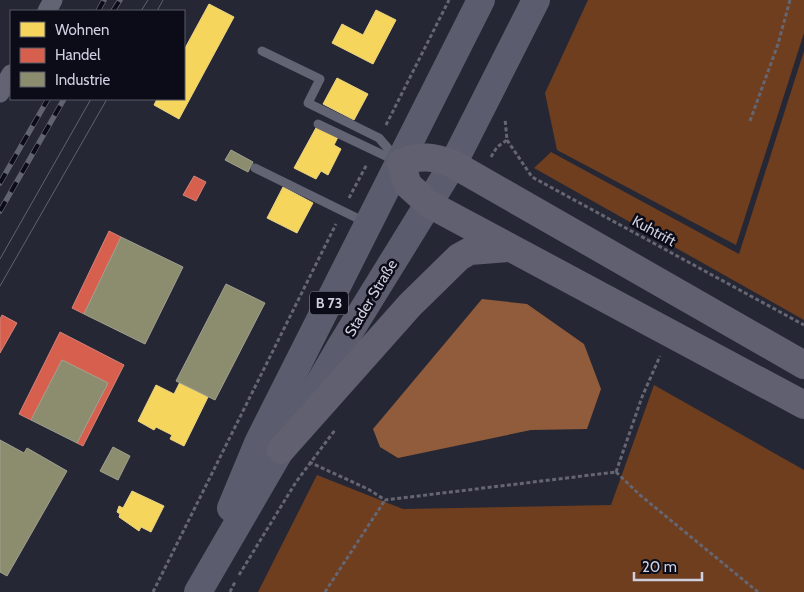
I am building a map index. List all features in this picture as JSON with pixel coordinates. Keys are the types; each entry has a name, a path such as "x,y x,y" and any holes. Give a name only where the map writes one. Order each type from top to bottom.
{"highway":[{"path":"804,365 453,164 440,159 422,157 401,163 408,185 429,204 804,405"},
{"path":"281,450 410,305 458,257 470,251 508,248"}],"main road":[{"name":"Stader Straße","path":"197,592 258,443 401,163 481,0"},
{"name":"Stader Straße","path":"197,592 453,164 536,0"}],"street":[{"path":"0,93 10,76"}],"lane":[{"path":"262,51 320,79 308,103 379,138 401,163"},
{"path":"318,124 373,152 401,163"},
{"path":"255,168 369,224"}],"path":[{"path":"379,138 449,0"},
{"path":"750,121 778,44 790,0"},
{"name":"Kuhtrift","path":"507,140 532,177 804,325"},
{"path":"153,592 373,152"},
{"path":"616,472 642,397 670,333"},
{"path":"230,592 296,482 341,423"},
{"path":"281,450 368,489 385,500 616,472"},
{"path":"616,472 640,495 758,592"},
{"path":"325,592 385,500"}],"shaded area":[{"path":"588,0 804,0 804,33 736,245 557,150 545,93"},
{"path":"804,51 804,320 534,168 551,152 739,254"},
{"path":"482,299 527,304 584,344 601,389 587,429 531,430 398,458 380,447 373,429"},
{"path":"654,385 804,470 804,592 258,592 317,475 403,509 611,505"}],"building: Wohnen":[{"path":"209,4 234,17 179,119 154,105 156,100 185,100 185,48"},
{"path":"376,10 396,20 373,64 332,43 342,24 363,35"},
{"path":"337,78 368,94 354,120 323,104"},
{"path":"317,126 338,137 334,145 341,149 328,175 321,171 316,179 294,168"},
{"path":"283,187 313,203 297,233 267,218"},
{"path":"180,382 208,397 184,446 170,439 172,435 156,427 154,430 138,421 156,385 174,394"},
{"path":"132,491 164,506 151,532 141,527 139,531 119,517 120,514 117,512 119,506 123,508"}],"building: Handel":[{"path":"194,176 206,182 196,201 183,195"},
{"path":"109,231 121,237 84,314 72,308"},
{"path":"2,315 17,323 0,353 0,319"},
{"path":"60,332 124,365 83,446 77,443 108,383 62,360 31,420 19,414"}],"building: Industrie":[{"path":"231,150 253,162 248,172 225,160"},
{"path":"121,237 183,267 145,344 84,314"},
{"path":"226,284 265,303 215,400 176,381"},
{"path":"62,360 108,383 77,443 31,420"},
{"path":"0,440 24,453 27,448 67,471 7,576 0,572"},
{"path":"113,447 130,456 118,480 100,471"}],"tram line":[{"path":"142,10 148,0"},
{"path":"158,10 163,0"},
{"path":"0,259 90,100"},
{"path":"0,286 106,100"}],"railway":[{"path":"99,10 104,0"},
{"path":"114,10 120,0"},
{"path":"0,183 47,100"},
{"path":"0,211 63,100"}]}
